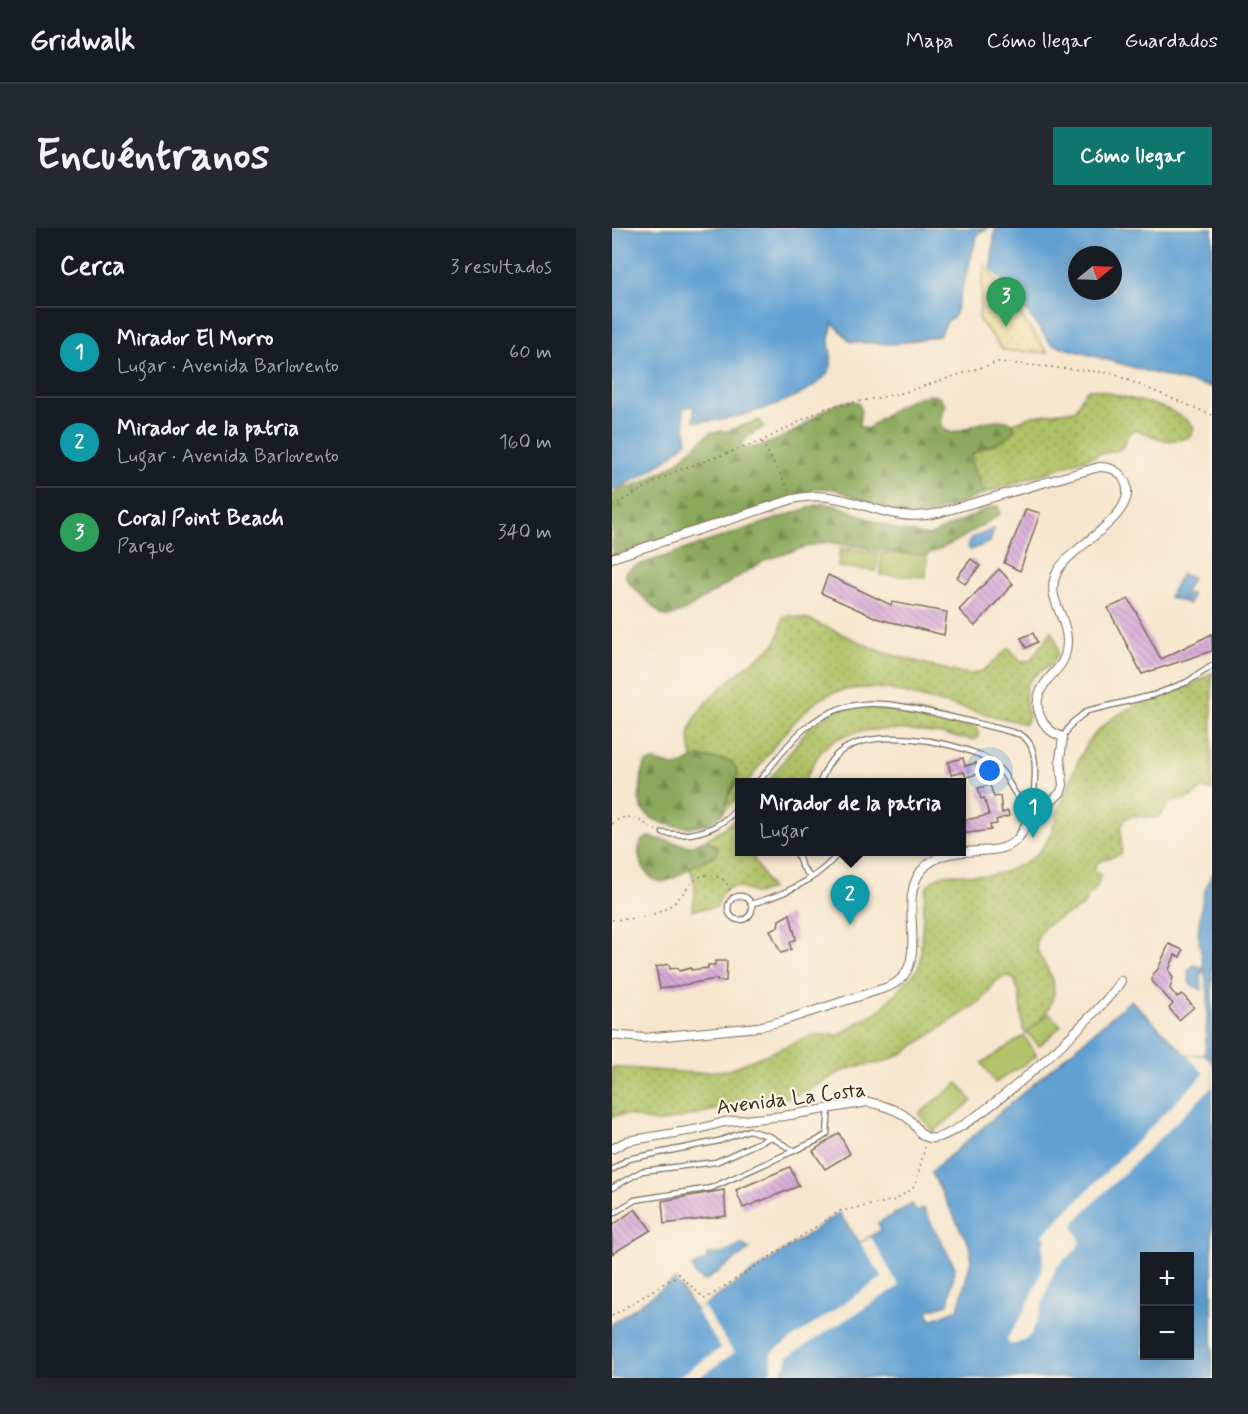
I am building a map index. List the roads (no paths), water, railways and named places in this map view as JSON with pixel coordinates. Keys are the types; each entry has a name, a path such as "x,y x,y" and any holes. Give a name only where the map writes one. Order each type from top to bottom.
{"street":[{"path":"612,558 794,499 832,496 892,514 919,517 1099,467 1111,468 1119,473 1126,486 1127,495 1124,504 1105,527 1064,561 1053,582 1053,596 1064,624 1066,648 1058,670 1042,687 1038,704 1040,717 1047,728 1053,734 1063,737 1060,759 1062,792 1054,799 1033,805 1019,836 1008,846 966,853"},
{"path":"612,1035 644,1038 764,1026 895,984 907,972 911,960 912,891 921,871 942,856"},
{"name":"Avenida La Costa","path":"612,1149 627,1141 699,1129 724,1122 784,1116 868,1102 902,1114 927,1137 938,1138 949,1134 1026,1078 1105,1002 1121,981"}],"lane":[{"path":"1063,737 1072,723 1087,711 1154,695 1188,682 1212,666"},
{"path":"762,778 794,739 815,721 852,705 879,703 906,706 1024,736 1031,744 1034,754 1033,805 1029,805 1020,798 1002,771 988,759 954,746 922,740 887,739 850,747 839,752 831,761 822,778"},
{"path":"663,833 689,835 706,831 722,823 735,810"},
{"path":"798,856 801,865 810,877"},
{"path":"751,904 782,894 810,877 834,856"},
{"path":"745,897 751,904 752,908 748,917 739,920 728,912 729,902 732,899 745,897"},
{"path":"612,1214 635,1200 711,1188 823,1137 826,1134 829,1107"},
{"path":"612,1170 628,1159 719,1141 749,1130 771,1137 794,1151"},
{"path":"612,1188 642,1171 716,1162 771,1137"}],"water":[{"path":"612,228 989,228 978,233 954,317 948,320 939,336 893,344 851,342 833,323 829,336 831,366 821,380 789,399 726,419 694,421 694,406 683,408 687,441 661,464 612,491"},
{"path":"995,228 1212,228 1212,387 1178,380 1051,344 991,268"},
{"path":"994,529 990,542 971,550 967,547 971,538"},
{"path":"1181,574 1192,578 1182,598 1184,599 1187,593 1192,595 1189,604 1169,597"},
{"path":"1212,873 1212,1378 612,1378 612,1324 675,1280 696,1311 839,1213 860,1243 881,1230 878,1223 912,1204 917,1212 923,1208 955,1267 948,1304 929,1310 928,1315 931,1320 958,1309 971,1260 971,1249 931,1172 1131,1000 1188,1056 1205,1055 1208,993 1198,933 1203,896"},
{"path":"1194,965 1203,968 1202,990 1190,984 1188,971"},
{"path":"741,1244 750,1249 705,1281 695,1275 692,1267 707,1260 707,1254 722,1254"}],"place":[{"name":"Coral Point Beach","path":"1006,327"},
{"name":"Mirador El Morro","path":"1033,838"},
{"name":"Mirador de la patria","path":"850,925"}]}
